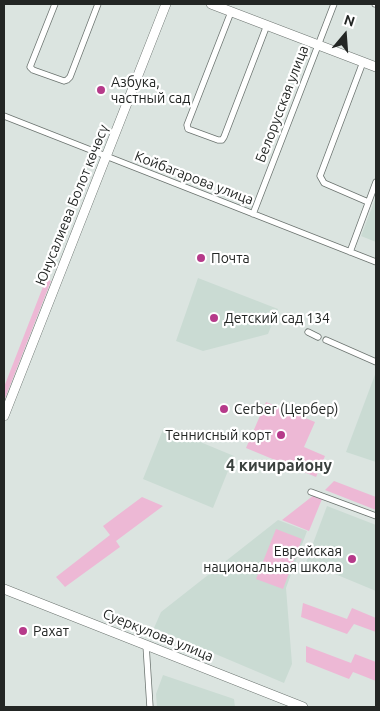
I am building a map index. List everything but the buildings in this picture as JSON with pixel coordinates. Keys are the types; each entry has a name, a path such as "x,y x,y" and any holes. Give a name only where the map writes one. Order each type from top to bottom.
{"main road":[{"name":"Юнусалиева Болот көчөсү","path":"4,416 166,4"},
{"path":"210,4 376,67"},
{"name":"Суеркулова улица","path":"4,589 303,707"}],"street":[{"path":"55,4 30,67 33,70 64,81 70,77 98,4"},
{"name":"Белорусская улица","path":"253,214 334,4"},
{"path":"231,12 187,125 188,129 218,140 222,140 224,137 267,25"},
{"path":"363,62 320,176 324,183 368,202"},
{"name":"Койбагарова улица","path":"4,116 376,262"},
{"path":"350,252 376,182"},
{"path":"308,332 318,337"},
{"path":"326,340 376,362"},
{"path":"311,492 376,516"},
{"path":"146,645 150,707"}],"shaded area":[{"path":"376,197 376,242 361,236"},
{"path":"198,278 278,309 268,334 203,351 176,341"},
{"path":"46,279 51,281 4,401 4,387"},
{"path":"376,372 376,462 346,452"},
{"name":"Теннисный корт","path":"266,402 315,422 304,447 325,456 316,477 246,448"},
{"path":"164,427 234,456 213,508 143,479"},
{"path":"334,481 376,497 376,510 325,490"},
{"path":"314,495 322,499 309,531 282,520"},
{"path":"142,497 163,506 116,541 120,547 65,587 56,577 110,535 103,526"},
{"path":"327,506 376,525 376,591 306,562"},
{"path":"278,520 307,531 286,588 292,664 284,683 154,628 161,612"},
{"path":"276,529 302,539 283,589 256,579"},
{"path":"303,603 347,619 352,608 376,618 376,632 354,624 347,634 301,617"},
{"path":"306,646 351,663 355,654 376,662 376,681 353,672 349,679 306,662"},
{"path":"163,675 234,699 235,707 157,707 156,694"}],"place":[{"name":"Азбука, частный сад","path":"101,90"},
{"name":"Почта","path":"201,258"},
{"name":"Детский сад 134","path":"214,318"},
{"name":"Cerber (Цербер)","path":"224,409"},
{"name":"Теннисный корт","path":"281,435"},
{"name":"Еврейская национальная школа","path":"352,559"},
{"name":"Рахат","path":"23,631"}],"district":[{"name":"4 кичирайону","path":"279,466"}]}
